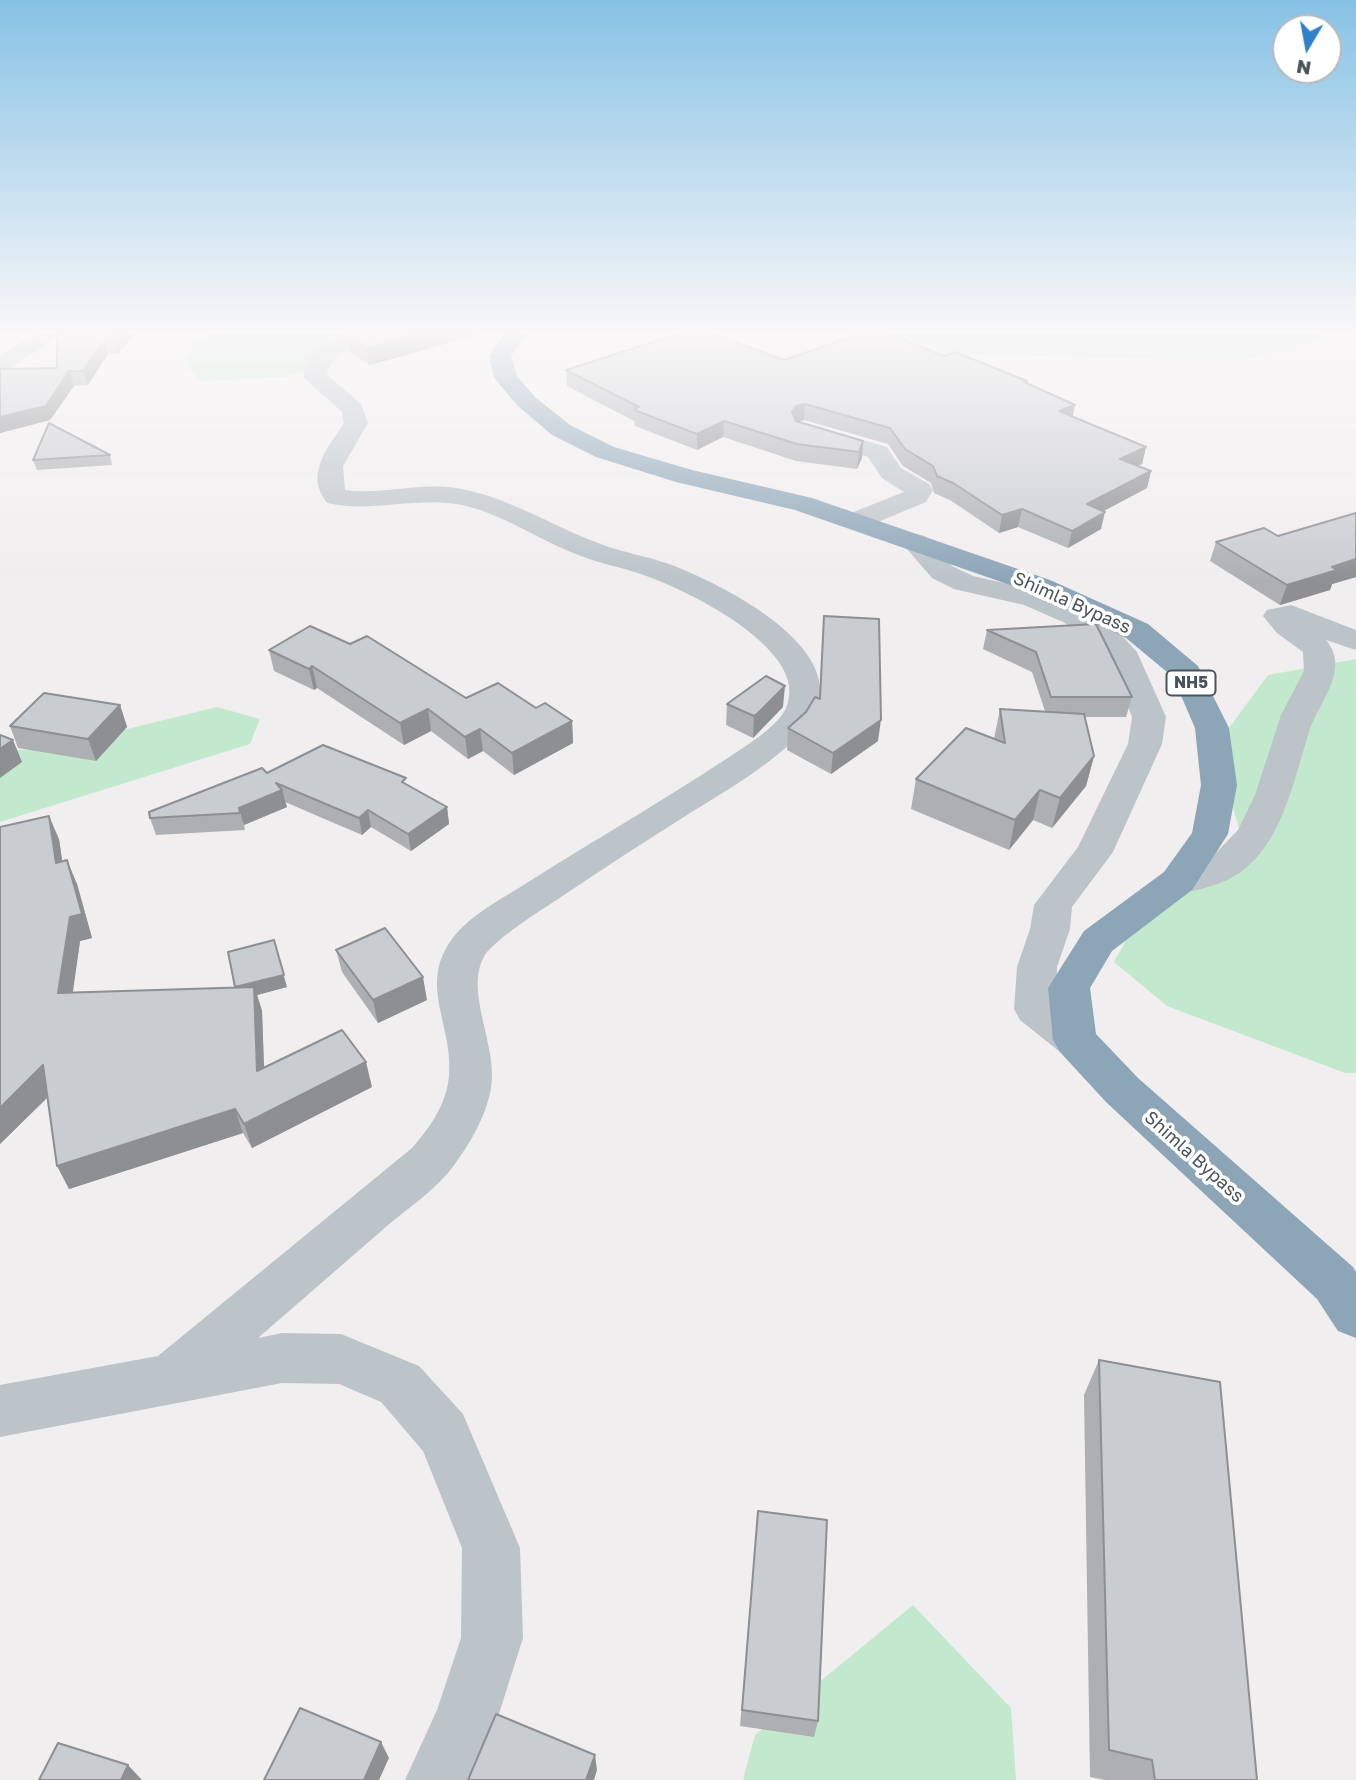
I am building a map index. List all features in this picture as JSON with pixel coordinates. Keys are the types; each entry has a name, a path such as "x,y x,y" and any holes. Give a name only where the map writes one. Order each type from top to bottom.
{"highway":[{"name":"Shimla Bypass","path":"544,416 561,430 605,452 856,521 1040,586 1137,631 1187,673 1212,728 1219,785 1210,834 1178,881 1098,941 1069,988 1075,1040 1122,1090 1335,1283 1356,1315"}],"street":[{"path":"167,1382 429,1162 455,1131 468,1096 471,1058 459,1016 457,978 466,950 490,926 591,857 747,760 787,727 804,707 806,681 792,654 774,636 696,586 657,570 580,546 542,527 460,496 438,493 361,499 336,497 331,492 330,466 356,423 355,416"},
{"path":"805,430 878,452 891,473 920,490 918,496 856,521"},
{"path":"915,541 942,572 964,583 1033,598 1074,616 1101,632 1121,652 1149,718 1145,744 1094,852 1053,905 1050,929 1037,967 1035,1009 1075,1040"},
{"path":"1178,881 1205,876 1228,864 1247,844 1272,797 1298,712 1321,671 1321,656 1314,645 1278,616 1291,614 1356,640"},
{"path":"0,1412 167,1382 282,1357 341,1359 400,1384 444,1433 491,1548 492,1638 465,1720 438,1780"}],"green space":[{"path":"1356,659 1356,1073 1345,1073 1167,1006 1114,962 1141,913 1246,852 1215,747 1268,675"},
{"path":"217,707 260,719 250,744 0,822 0,751 50,748"},
{"path":"913,1605 1011,1708 1016,1780 743,1780 755,1735"}],"building":[{"path":"650,416 794,416 796,421 863,441 859,452 797,444 724,421 697,434"},
{"path":"848,416 1071,416 1146,447 1120,459 1151,471 1087,504 1105,512 1072,531 1022,509 1002,515 953,483 937,476 933,466 905,449 890,428"},
{"path":"49,423 110,455 33,460"},
{"path":"1356,513 1356,559 1332,567 1337,570 1287,585 1216,542 1264,528 1278,536"},
{"path":"824,616 879,619 881,720 833,753 788,728 806,712 815,697 820,699"},
{"path":"1096,624 1132,697 1051,697 1036,652 987,630"},
{"path":"310,626 350,644 367,636 466,698 498,683 536,708 545,703 572,721 512,753 480,729 465,737 428,709 400,723 312,666 309,669 269,650"},
{"path":"766,676 785,686 754,716 727,704"},
{"path":"44,693 120,705 88,739 10,726"},
{"path":"1000,709 1084,714 1094,756 1060,798 1040,790 1015,820 916,779 966,728 1005,743"},
{"path":"0,735 13,740 0,749"},
{"path":"323,745 406,778 402,782 447,807 408,834 368,810 359,818 276,783 282,790 239,808 240,813 150,818 149,812 262,768 267,773"},
{"path":"49,816 56,863 67,860 82,914 70,917 58,993 254,987 257,1071 342,1030 366,1062 244,1124 235,1109 57,1166 43,1065 0,1108 0,827"},
{"path":"385,928 423,977 373,1000 336,950"},
{"path":"274,940 284,975 235,987 228,952"},
{"path":"1099,1360 1220,1382 1257,1780 1155,1780 1152,1760 1109,1750"},
{"path":"758,1511 827,1520 818,1721 742,1710"},
{"path":"300,1708 381,1742 364,1780 264,1780"},
{"path":"496,1714 595,1755 586,1780 468,1780"},
{"path":"58,1743 128,1765 121,1780 39,1780"}]}
